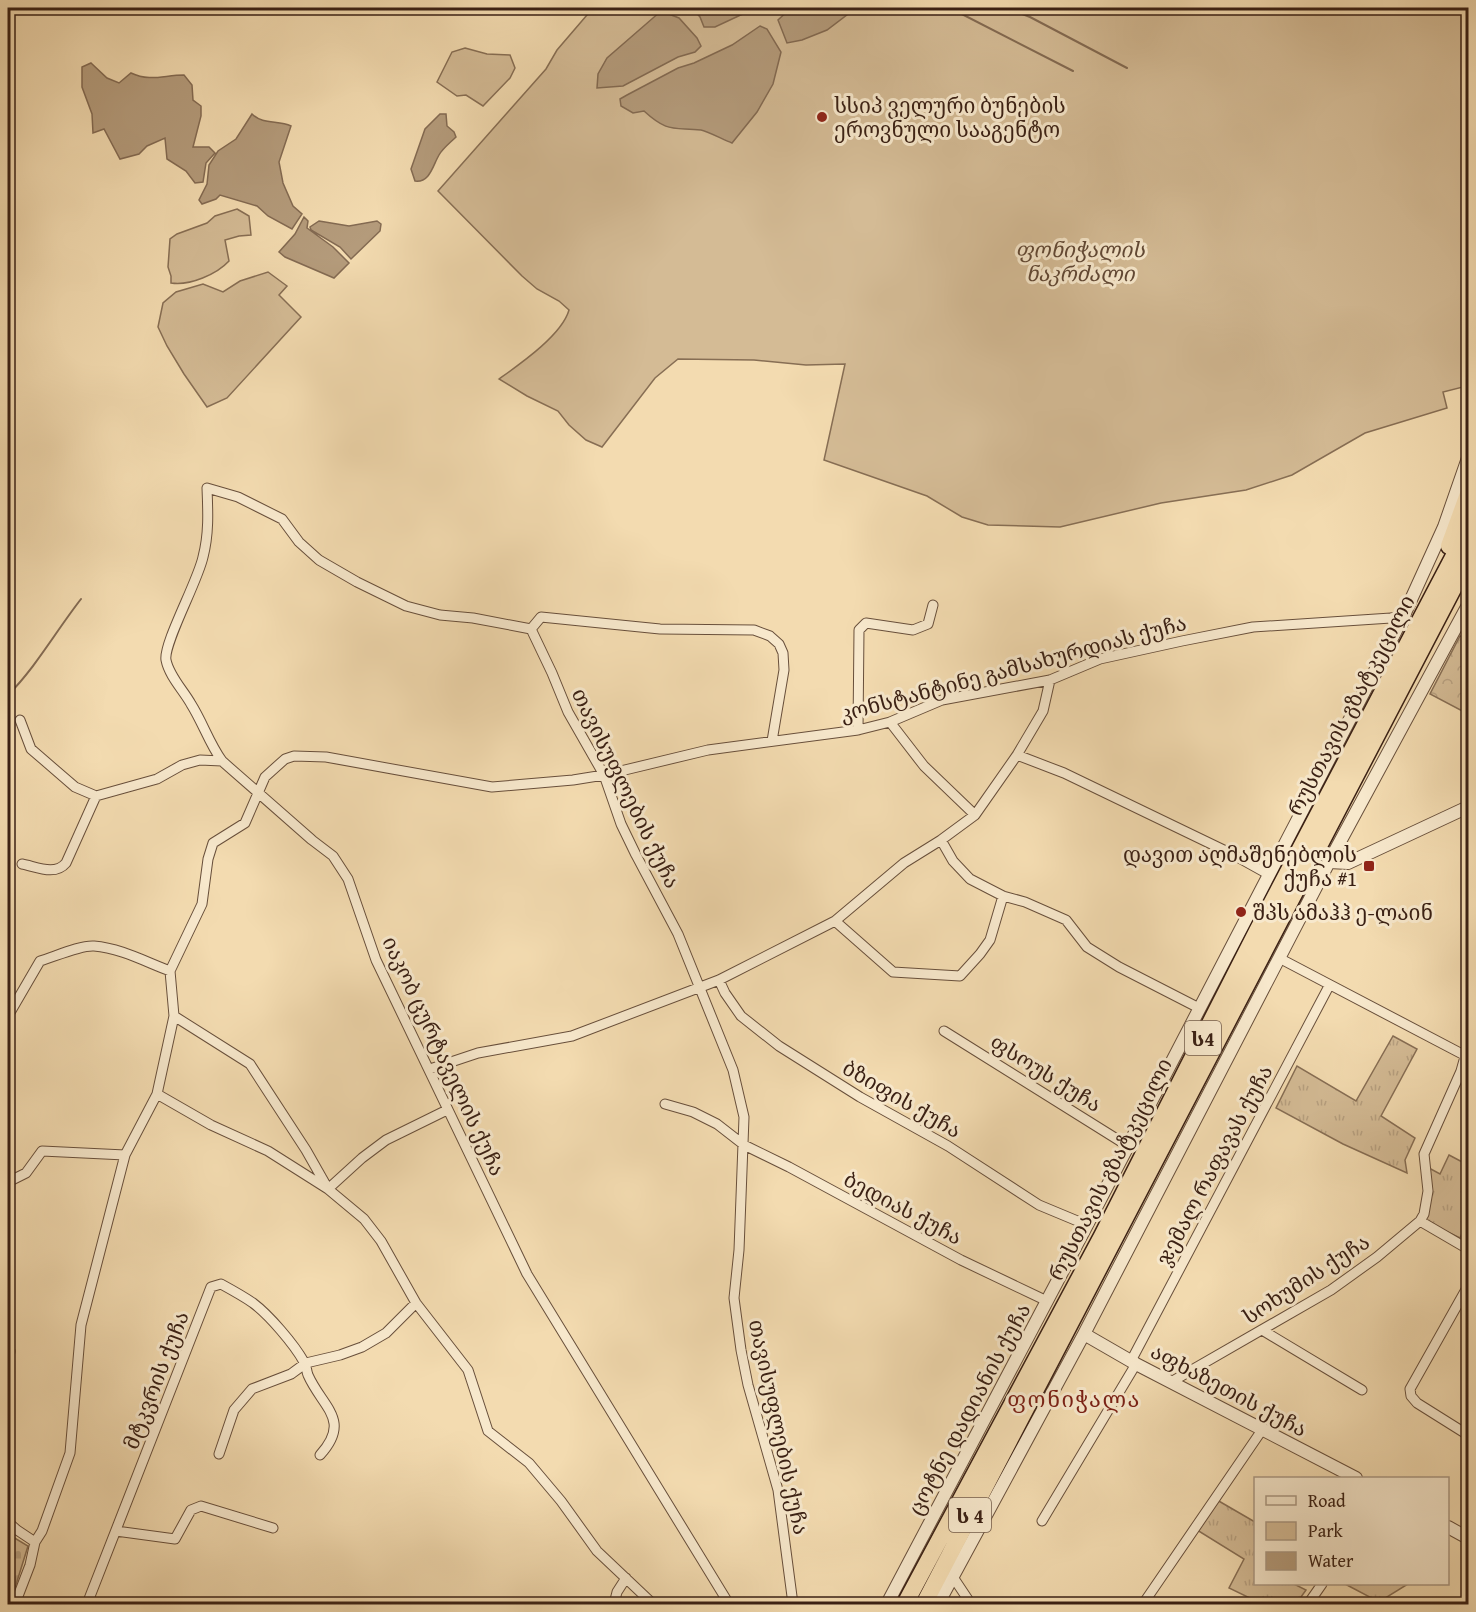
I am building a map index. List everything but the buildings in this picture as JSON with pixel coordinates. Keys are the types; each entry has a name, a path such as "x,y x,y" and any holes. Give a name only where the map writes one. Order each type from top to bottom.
{"highway":[{"path":"1414,631 1468,494"},
{"name":"რუსთავის გზატკეცილი","path":"905,1605 1102,1236 1257,931 1468,529"},
{"name":"რუსთავის გზატკეცილი","path":"924,1605 1468,560"},
{"path":"1437,623 1457,598 1468,579"}],"street":[{"name":"ცოტნე დადიანის ქუჩა","path":"887,1605 1404,615 1444,527 1468,458"},
{"path":"222,760 213,748 193,706 166,661 166,649 194,585 203,558 208,531 207,488 238,497 282,519 299,542 319,560 357,582 406,606 440,615 531,628 541,617 660,629 754,630 770,636 779,644 783,653 784,670 772,741"},
{"path":"858,730 859,630 866,623 913,630 928,624 933,605"},
{"path":"938,1605 1084,1334 1278,958 1468,605"},
{"name":"კონსტანტინე გამსახურდიას ქუჩა","path":"170,971 202,904 208,859 213,843 245,823 265,777 285,759 294,756 326,757 492,786 573,780 604,776 708,750 858,730 890,722 942,700 1050,680 1100,658 1253,627 1390,618 1404,615"},
{"name":"თავისუფლების ქუჩა","path":"531,628 568,712 604,776 621,824 678,934 733,1070 744,1117 739,1250 734,1298 748,1384 778,1490 794,1605"},
{"path":"430,1069 478,1053 572,1036 719,980 834,921 904,863 975,815 1017,755 1043,711 1050,680"},
{"path":"20,720 30,749 75,787 96,796 157,779 182,765 200,760 222,760"},
{"path":"890,722 924,766 975,815"},
{"path":"1017,755 1064,773 1232,854 1268,874"},
{"name":"იაკობ ცურტაველის ქუჩა","path":"222,760 333,856 348,879 376,960 527,1274 729,1605"},
{"path":"22,864 54,871 62,869 96,796"},
{"path":"1329,862 1348,863 1468,807"},
{"path":"941,840 953,861 970,879 1003,896 1025,902 1065,920 1087,948 1199,1008"},
{"path":"834,921 893,972 960,976 990,940 1003,896"},
{"path":"8,1016 40,961 63,954 92,946 126,954 170,971 174,1016 157,1094 125,1155 81,1325 70,1453 42,1531 35,1542 30,1565 15,1605"},
{"path":"1278,958 1329,986 1467,1051 1461,1071 1424,1154 1428,1191 1424,1214 1420,1221 1468,1249"},
{"name":"ბზიფის ქუჩა","path":"719,980 741,1016 779,1046 860,1097 948,1146 1039,1205 1087,1225"},
{"name":"ჯემალ რაფავას ქუჩა","path":"1042,1521 1134,1363 1329,986"},
{"path":"174,1016 250,1064 306,1150 328,1189"},
{"name":"ფსოუს ქუჩა","path":"944,1031 1128,1146"},
{"path":"157,1094 211,1125 268,1151 328,1189 364,1219 381,1241 416,1303 468,1370 488,1431 529,1463 561,1501 597,1551 653,1605"},
{"name":"ბედიას ქუჩა","path":"665,1104 693,1112 717,1124 744,1145 961,1260 1047,1301"},
{"path":"328,1189 386,1140 447,1110"},
{"path":"8,1182 26,1173 42,1150 125,1155"},
{"name":"სოხუმის ქუჩა","path":"1171,1382 1331,1290 1377,1257 1420,1221"},
{"name":"მტკვრის ქუჩა","path":"87,1605 211,1287 221,1284 252,1302 268,1317 306,1363"},
{"path":"1468,1286 1410,1389 1411,1396 1416,1403 1468,1435"},
{"path":"219,1454 234,1410 252,1389 291,1374 306,1363 362,1347 386,1333 416,1303"},
{"path":"1262,1330 1362,1390"},
{"name":"აფხაზეთის ქუჩა","path":"1084,1334 1134,1363 1352,1477"},
{"path":"8,1363 10,1351"},
{"path":"306,1363 308,1375 332,1412 335,1430 329,1445 320,1455"},
{"path":"1143,1605 1262,1430"},
{"path":"117,1531 175,1539 191,1510 201,1506 273,1528"},
{"path":"8,1522 35,1542"},
{"path":"1449,1528 1468,1538"},
{"path":"953,1577 971,1605"},
{"path":"614,1605 616,1592 626,1578"},
{"path":"1308,1605 1321,1585"}],"green space":[{"name":"ფონიჭალის ნაკრძალი","path":"593,8 1468,8 1467,386 1443,392 1447,408 1365,433 1292,475 1246,490 1161,503 1060,527 988,525 962,517 927,496 824,460 845,364 806,365 754,360 678,359 655,378 602,447 586,440 569,425 558,411 499,379 549,339 565,320 569,310 522,276 438,191 546,69 557,50"},
{"path":"465,48 487,54 510,55 515,68 510,78 483,106 466,95 457,96 437,82 452,52"},
{"path":"237,209 249,216 251,235 225,240 229,261 203,278 186,283 171,283 168,267 170,239 177,234 207,223 215,216"},
{"path":"268,272 287,286 279,295 301,317 227,398 207,407 184,374 158,327 163,303 176,292 203,284 223,292 240,281"},
{"path":"1460,636 1468,639 1468,714 1430,694"},
{"path":"1393,1036 1417,1049 1381,1116 1415,1138 1405,1160 1407,1173 1343,1144 1276,1108 1297,1066 1356,1101"},
{"path":"1449,1155 1468,1165 1468,1220 1460,1238 1427,1222 1425,1216 1429,1168 1440,1174"},
{"path":"1217,1500 1254,1521 1254,1585 1296,1585 1306,1590 1296,1604 1262,1604 1229,1588 1244,1559 1197,1530"},
{"path":"8,1534 28,1546 10,1604 8,1604"},
{"path":"1347,1585 1406,1585 1379,1602"}],"water":[{"path":"692,8 745,8 745,13 715,27 704,27 700,17"},
{"path":"791,8 856,8 827,30 787,43 778,20"},
{"path":"661,11 679,18 701,46 695,52 678,57 623,86 597,88 598,74 607,58"},
{"path":"760,26 767,29 781,52 773,84 757,112 732,143 701,130 665,126 644,111 633,113 621,106 620,99 678,68 732,45"},
{"path":"91,63 107,78 119,83 131,73 151,78 184,75 192,85 193,100 201,106 201,116 193,147 209,147 215,153 206,163 203,182 195,183 186,171 167,159 165,138 147,146 139,154 120,159 104,129 93,133 92,114 82,87 82,67"},
{"path":"252,114 261,120 291,126 279,162 283,183 293,206 302,214 292,229 268,216 257,206 220,195 202,204 199,200 207,184 209,165 218,151 236,139"},
{"path":"440,114 446,114 447,126 456,137 441,152 428,176 415,181 411,169 425,129"},
{"path":"304,217 308,221 307,228 333,247 349,263 334,278 285,257 279,252 295,234"},
{"path":"319,221 349,226 377,221 381,224 380,231 351,259 340,247 311,230 310,227"}],"waterway":[{"path":"950,8 1073,71"},
{"path":"998,8 1007,9"},
{"path":"1006,8 1030,17 1127,68"},
{"path":"8,695 37,661 81,599"}],"place":[{"name":"სსიპ ველური ბუნების ეროვნული სააგენტო","path":"822,117"},
{"name":"დავით აღმაშენებლის ქუჩა #1","path":"1369,866"},
{"name":"შპს ამაჰჰ ე-ლაინ","path":"1241,912"}],"district":[{"name":"ფონიჭალა","path":"1074,1399"}]}
